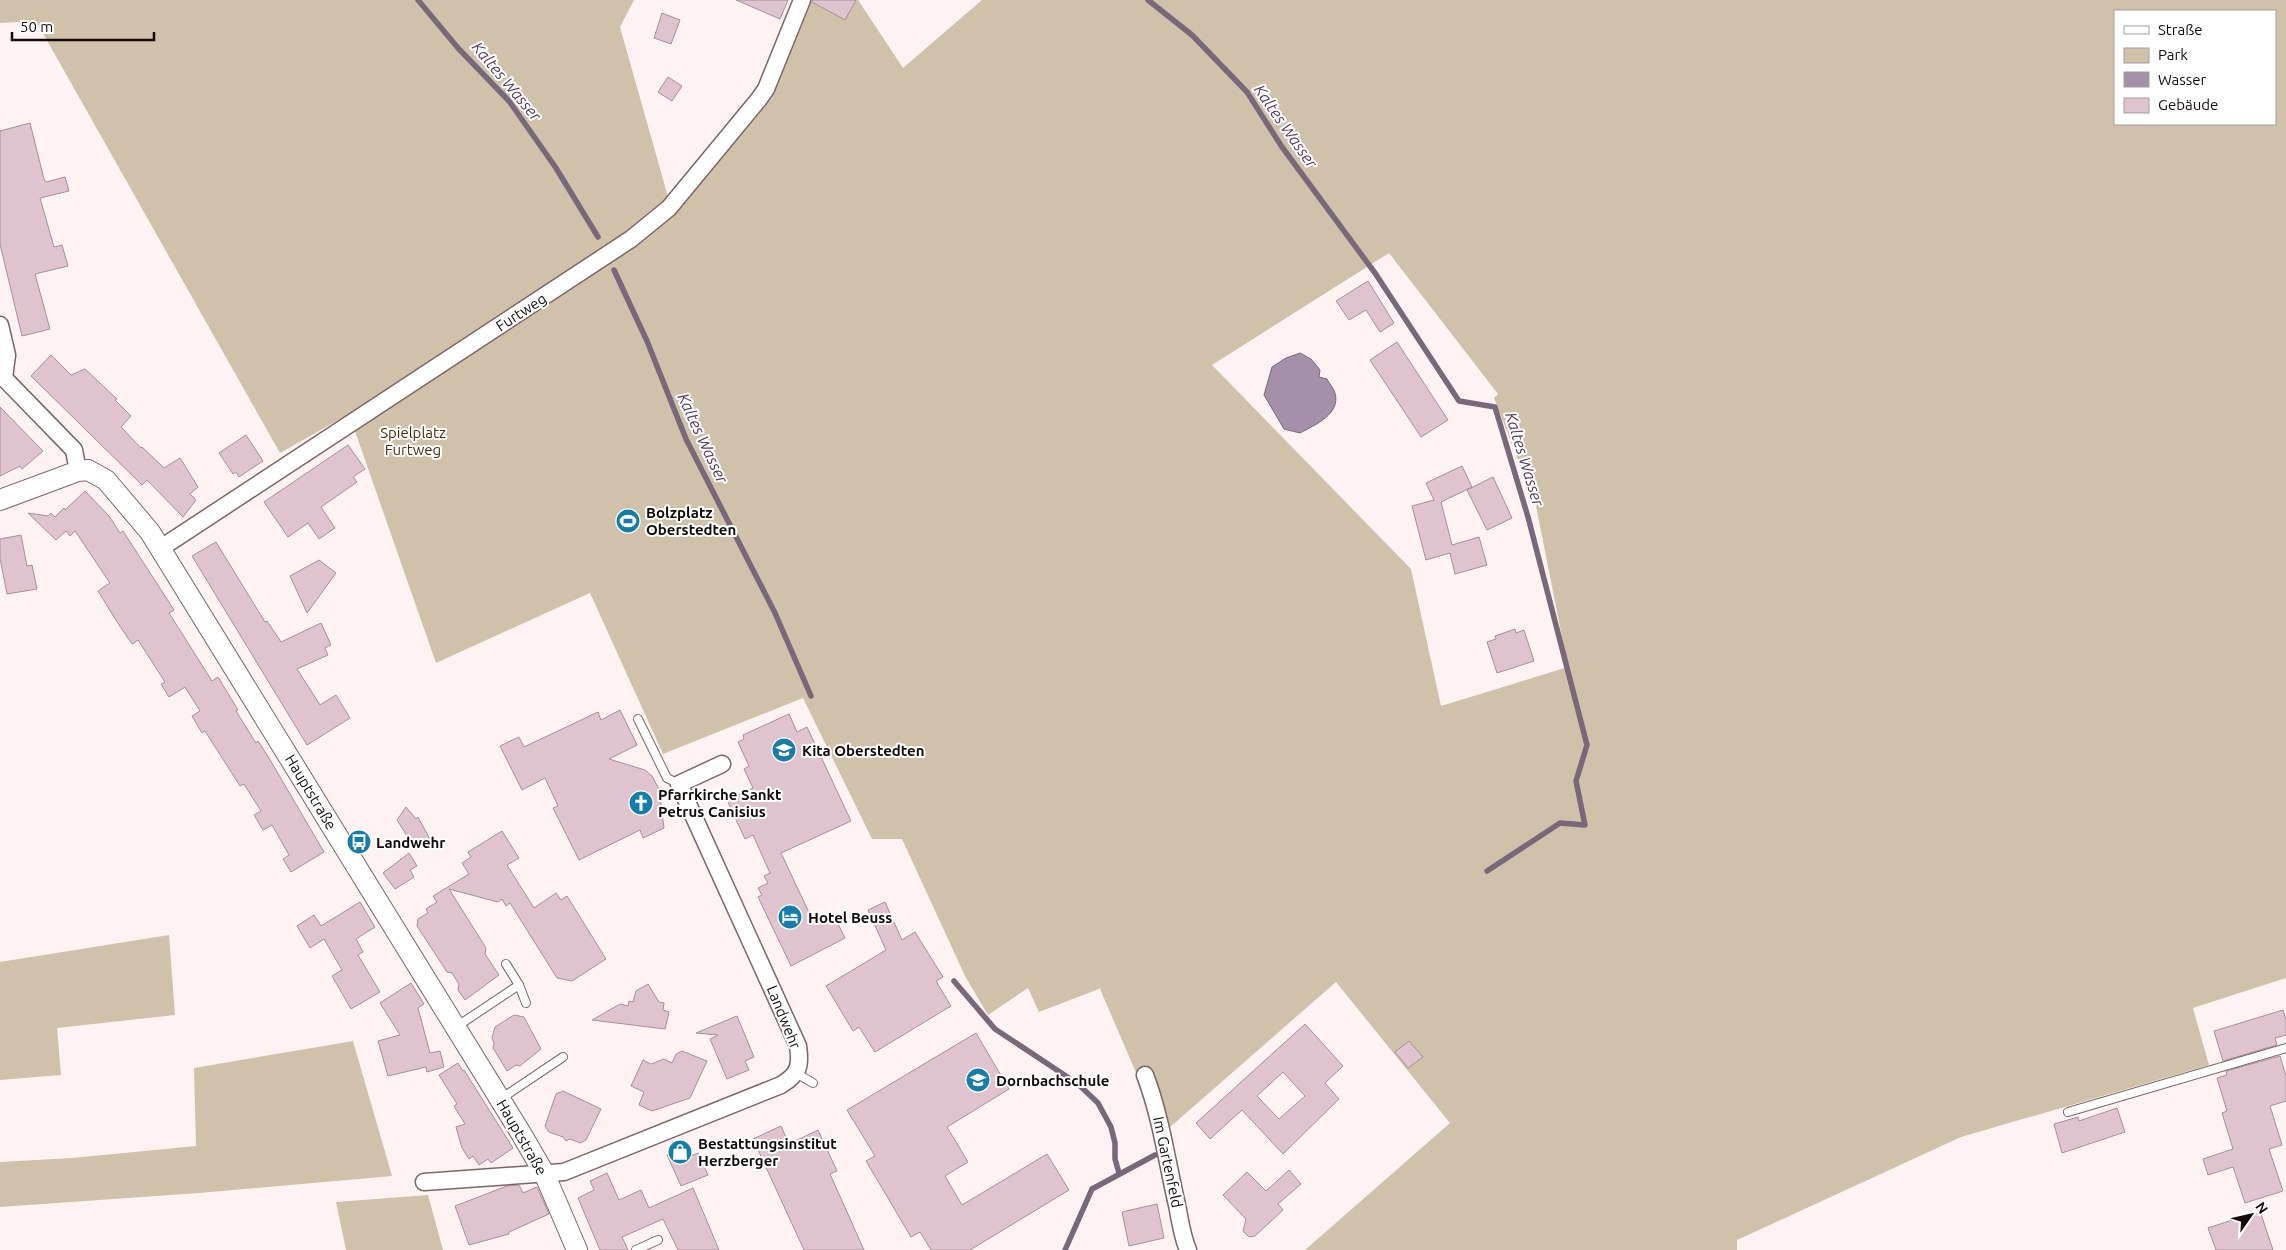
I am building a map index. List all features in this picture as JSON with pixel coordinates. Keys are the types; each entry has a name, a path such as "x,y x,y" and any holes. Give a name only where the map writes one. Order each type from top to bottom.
{"street":[{"name":"Furtweg","path":"161,548 623,244 669,208 766,89 802,0"},
{"path":"0,325 7,355 2,376 74,450 78,471 0,500"},
{"name":"Hauptstraße","path":"78,471 88,470 106,480 142,520 161,548 544,1173 577,1250"},
{"path":"679,784 722,764"},
{"name":"Landwehr","path":"424,1182 564,1172 781,1085 796,1072 800,1062 798,1046 679,784"},
{"name":"Im Gartenfeld","path":"1144,1076 1159,1118 1188,1250"}],"lane":[{"path":"638,719 666,778 679,784"},
{"path":"506,964 519,985 526,1002"},
{"path":"456,1027 519,985"},
{"path":"2068,1112 2286,1048"},
{"path":"500,1100 563,1057"},
{"path":"796,1072 813,1083"},
{"path":"636,1250 658,1240"}],"green space":[{"name":"Spielplatz Furtweg","path":"0,0 634,0 620,27 672,211 702,181 772,98 812,0 858,0 903,68 982,0 2286,0 2286,978 2193,1008 2209,1065 1961,1137 1737,1240 1737,1250 1305,1250 1450,1123 1336,982 1154,1141 1150,1105 1100,989 1104,987 1039,1012 1028,988 988,1015 965,976 902,839 872,839 803,698 663,754 590,593 436,663 349,414 280,453 36,21 0,23","holes":["1389,253 1498,394 1494,398 1536,506 1568,667 1441,706 1411,569 1212,365"]},
{"path":"169,935 175,1015 57,1028 61,1075 0,1080 0,962"},
{"path":"353,1041 392,1176 199,1193 0,1207 0,1162 72,1158 196,1146 194,1068"},
{"path":"428,1195 443,1250 346,1250 336,1202"}],"water":[{"path":"1300,353 1311,359 1320,370 1319,377 1327,379 1334,391 1336,400 1331,413 1300,433 1284,429 1264,395 1272,367 1286,358"}],"building":[{"path":"736,0 788,0 780,19"},
{"path":"812,0 856,0 845,20 812,2"},
{"path":"662,13 680,20 671,44 654,38"},
{"path":"668,77 682,86 672,101 658,92"},
{"path":"30,123 44,179 46,182 65,177 69,191 40,198 54,247 62,245 68,266 35,274 50,329 22,336 0,244 0,131"},
{"path":"1368,281 1394,323 1380,332 1366,310 1349,320 1336,301"},
{"path":"1397,342 1448,420 1421,437 1370,360"},
{"path":"51,355 71,375 85,369 117,399 115,400 131,416 121,427 164,468 180,458 198,487 190,494 196,500 183,517 147,480 142,485 31,376"},
{"path":"0,407 43,451 22,469 20,466 0,476"},
{"path":"246,435 263,461 239,477 236,472 233,474 219,453"},
{"path":"348,445 365,469 353,477 357,482 321,507 335,528 319,539 308,523 288,537 264,502"},
{"path":"1462,466 1472,487 1441,502 1452,545 1479,537 1487,565 1455,574 1450,553 1426,560 1412,506 1434,500 1426,483"},
{"path":"1493,477 1512,518 1487,530 1467,490"},
{"path":"85,491 109,516 120,533 123,531 174,610 169,613 212,681 218,677 238,710 236,711 256,743 258,741 269,758 324,852 291,872 283,859 289,855 272,825 263,830 254,815 261,811 244,784 240,786 205,731 202,733 192,716 200,711 185,687 169,697 161,684 165,682 138,640 132,644 117,622 98,591 110,583 75,531 70,536 66,531 56,540 28,513 48,516 51,513 55,517"},
{"path":"21,535 27,566 32,565 37,589 7,594 0,558 0,539"},
{"path":"216,542 265,622 267,621 281,642 321,623 331,645 325,648 328,655 297,669 320,705 336,695 350,718 307,745 192,556"},
{"path":"319,560 336,573 307,613 290,576"},
{"path":"1515,629 1516,633 1524,630 1534,661 1497,673 1487,642 1496,639 1495,636"},
{"path":"620,710 637,745 609,759 645,770 652,776 659,789 664,828 643,838 640,830 579,860 553,808 558,806 545,778 522,790 500,746 519,737 524,747 598,712 601,720"},
{"path":"789,714 797,732 807,727 851,821 781,853 814,923 833,914 845,938 791,966 758,897 762,895 758,888 768,883 764,876 770,873 753,835 745,839 727,800 753,788 744,769 749,766 738,742 744,739 743,735"},
{"path":"406,807 416,819 418,817 431,841 416,850 397,820"},
{"path":"502,831 519,858 507,865 534,908 556,893 561,900 567,896 606,959 572,981 557,978 510,903 506,906 502,899 498,902 449,889 486,948 485,954 499,975 465,1000 458,990 459,984 452,973 447,972 417,926 418,919 428,913 426,909 437,902 433,896 469,874 462,863 471,857 468,852"},
{"path":"409,853 417,866 410,870 414,877 395,889 383,873"},
{"path":"360,902 375,927 356,939 363,952 358,955 380,992 351,1009 332,976 342,970 324,939 310,948 297,926 314,915 321,926"},
{"path":"885,902 902,940 915,932 943,977 936,981 951,1006 875,1052 859,1027 853,1031 826,986 886,950 868,910"},
{"path":"411,983 424,1004 418,1008 430,1053 440,1051 444,1067 427,1072 426,1067 388,1076 378,1041 400,1035 380,1003"},
{"path":"648,984 659,1002 664,1003 663,1010 669,1012 665,1029 592,1020 620,1004 628,1006 629,1001 633,1002 636,991"},
{"path":"2283,1010 2286,1020 2286,1035 2275,1038 2277,1045 2223,1061 2214,1031"},
{"path":"514,1015 524,1017 541,1049 520,1066 516,1065 507,1071 493,1048 492,1038 495,1027"},
{"path":"737,1016 754,1057 745,1061 749,1070 727,1079 710,1039 718,1035 696,1033"},
{"path":"1305,1024 1343,1066 1325,1083 1339,1099 1283,1154 1242,1110 1210,1139 1196,1123","holes":["1283,1072 1305,1096 1279,1119 1257,1096"]},
{"name":"Dornbachschule","path":"976,1033 1009,1089 947,1127 968,1162 945,1176 962,1205 1047,1154 1069,1190 970,1250 931,1250 920,1232 911,1237 866,1161 875,1156 847,1110"},
{"path":"1409,1041 1423,1057 1408,1068 1395,1052"},
{"path":"682,1051 707,1061 690,1098 652,1111 639,1105 644,1092 631,1086 643,1060 651,1064 664,1059 672,1063 676,1054"},
{"path":"2280,1056 2286,1076 2286,1101 2270,1106 2282,1145 2269,1149 2283,1191 2245,1203 2233,1167 2208,1175 2203,1159 2233,1149 2222,1113 2227,1111 2217,1078 2227,1075 2226,1071"},
{"path":"458,1063 513,1148 491,1163 488,1159 479,1165 473,1156 469,1159 462,1148 456,1127 465,1124 454,1106 457,1104 439,1075"},
{"path":"563,1091 601,1109 586,1140 580,1143 570,1139 566,1141 563,1137 549,1132 545,1126 556,1094"},
{"path":"2117,1108 2125,1132 2062,1153 2054,1124 2078,1117 2079,1121"},
{"path":"781,1126 789,1144 818,1130 837,1171 830,1174 864,1250 804,1250 753,1139"},
{"path":"684,1147 689,1157 698,1153 708,1175 681,1186 667,1155"},
{"path":"1289,1170 1301,1184 1278,1204 1283,1210 1255,1236 1249,1237 1243,1231 1246,1219 1223,1195 1247,1172 1266,1191"},
{"path":"607,1173 619,1200 641,1190 649,1208 693,1188 719,1250 678,1250 663,1219 622,1237 628,1250 600,1250 578,1198 594,1190 590,1181"},
{"path":"519,1185 523,1193 537,1187 549,1214 509,1232 509,1234 469,1245 455,1206 507,1186"},
{"path":"1157,1204 1164,1238 1129,1246 1122,1212"},
{"path":"2260,1211 2273,1250 2216,1250 2208,1228"}],"waterway":[{"name":"Kaltes Wasser","path":"418,0 458,48 509,101 556,168 598,237"},
{"name":"Kaltes Wasser","path":"1148,0 1192,35 1247,92 1282,147 1375,273 1459,401 1495,407 1528,517 1587,745 1576,781 1585,825 1560,823 1487,871"},
{"name":"Kaltes Wasser","path":"614,270 647,341 686,439 775,613 811,696"},
{"name":"Kaltes Wasser","path":"954,981 995,1029 1078,1084 1098,1103 1111,1127 1115,1143 1115,1159 1119,1173"},
{"name":"Kaltes Wasser","path":"1065,1250 1092,1189 1155,1155"}],"place":[{"name":"Bolzplatz Oberstedten","path":"628,521"},
{"name":"Kita Oberstedten","path":"784,750"},
{"name":"Pfarrkirche Sankt Petrus Canisius","path":"641,803"},
{"name":"Landwehr","path":"359,842"},
{"name":"Hotel Beuss","path":"790,917"},
{"name":"Dornbachschule","path":"978,1080"},
{"name":"Bestattungsinstitut Herzberger","path":"680,1152"}]}
